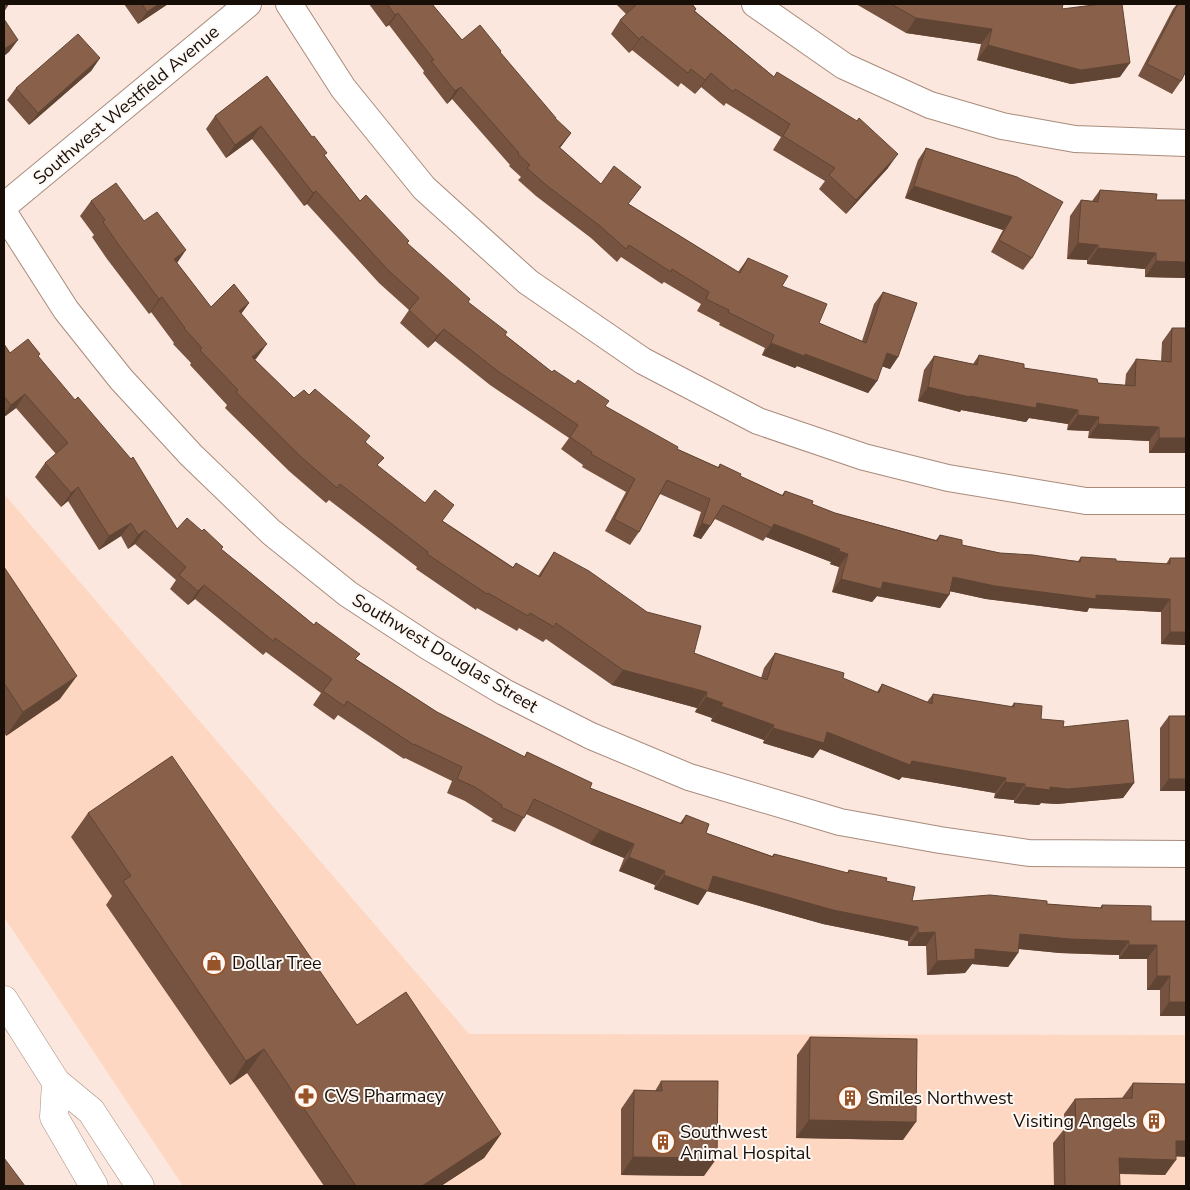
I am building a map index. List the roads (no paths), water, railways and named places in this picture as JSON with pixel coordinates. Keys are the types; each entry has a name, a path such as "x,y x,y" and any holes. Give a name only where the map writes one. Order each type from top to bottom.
{"main road":[{"path":"4,1000 56,1082 91,1111 140,1186"},
{"path":"56,1082 54,1116 94,1186"}],"street":[{"name":"Southwest Westfield Avenue","path":"4,206 248,4"},
{"path":"289,4 343,88 424,188 528,282 643,361 758,421 864,457 948,478 1086,501 1186,501"},
{"path":"755,4 844,66 930,105 1002,126 1075,139 1186,143"},
{"name":"Southwest Douglas Street","path":"4,213 66,310 121,379 191,455 271,532 348,594 428,647 504,692 591,736 689,777 840,822 940,840 1029,852 1186,854"}],"place":[{"name":"Dollar Tree","path":"214,963"},
{"name":"CVS Pharmacy","path":"306,1096"},
{"name":"Smiles Northwest","path":"850,1098"},
{"name":"Visiting Angels","path":"1154,1121"},
{"name":"Southwest Animal Hospital","path":"663,1142"}]}
